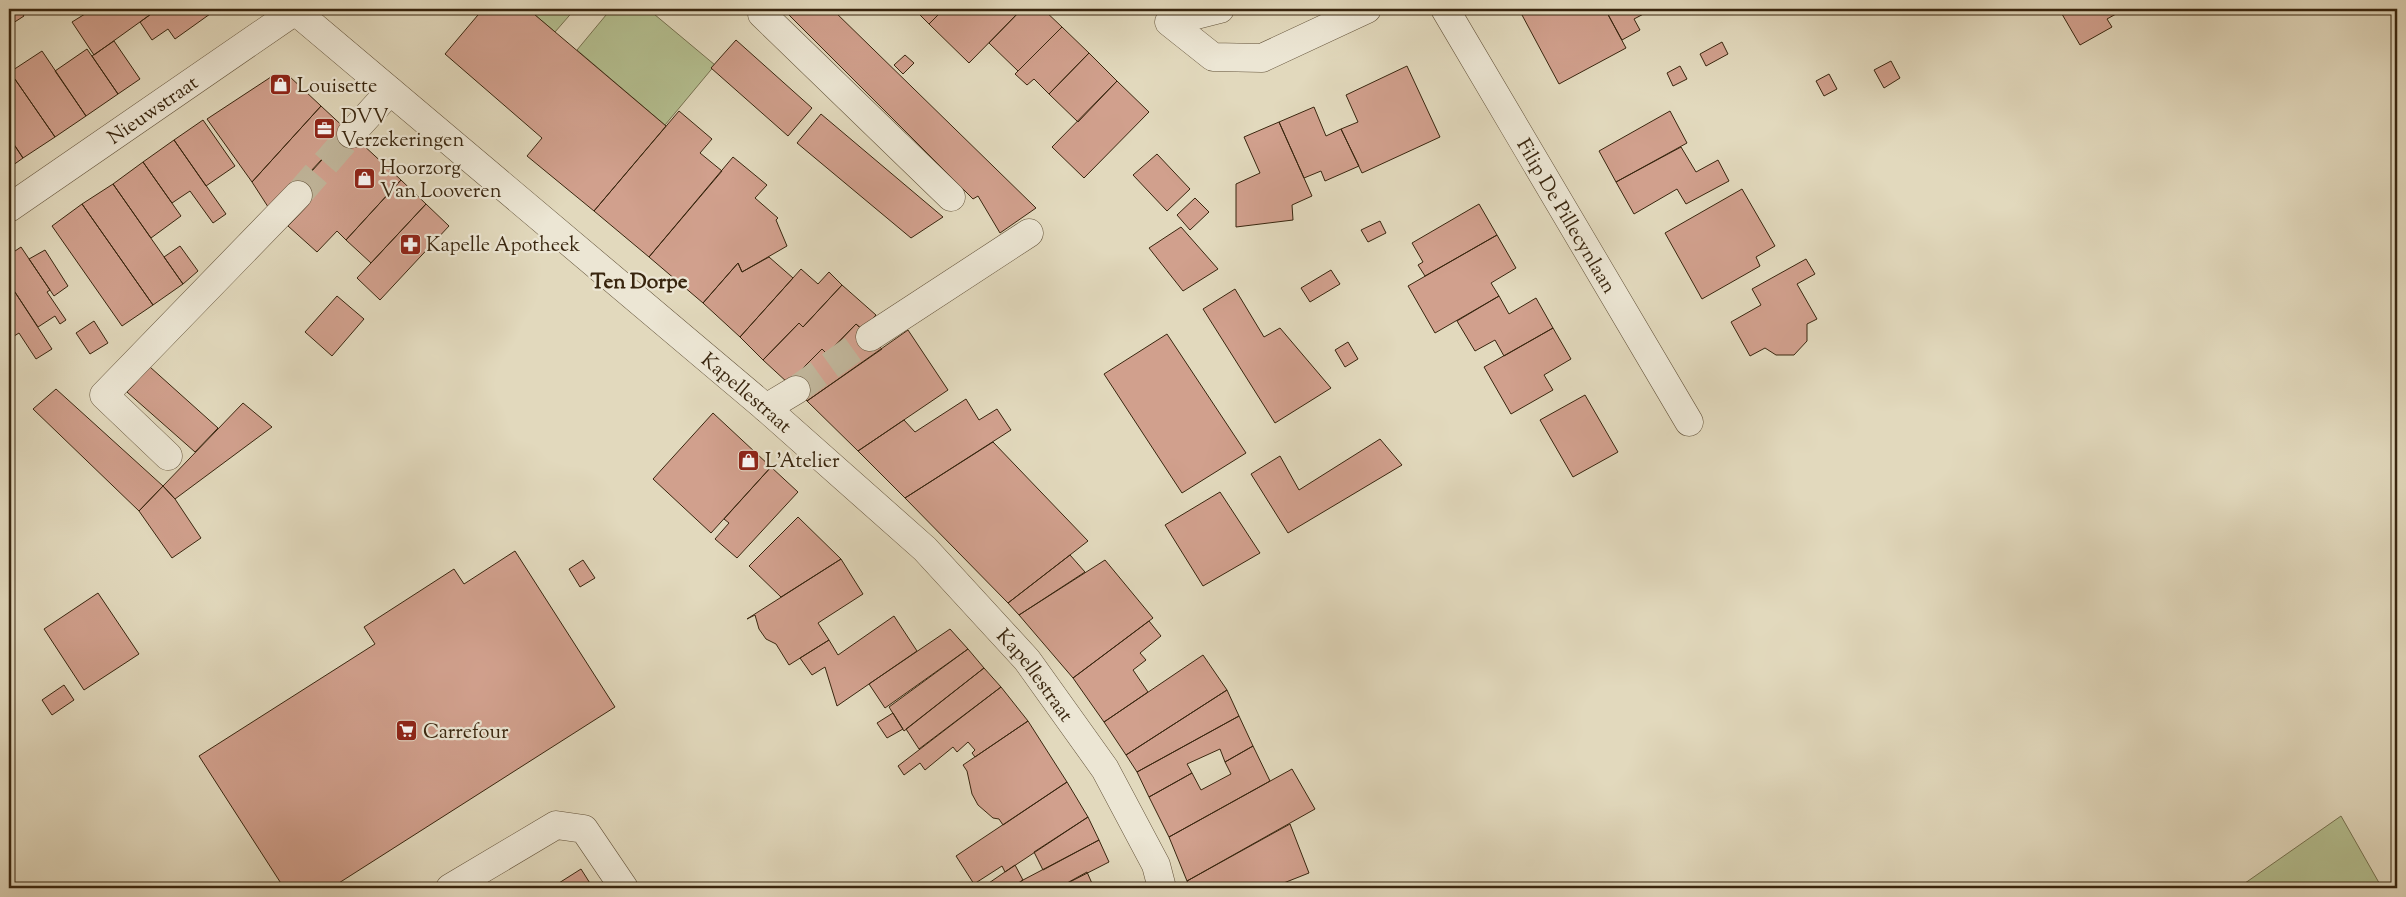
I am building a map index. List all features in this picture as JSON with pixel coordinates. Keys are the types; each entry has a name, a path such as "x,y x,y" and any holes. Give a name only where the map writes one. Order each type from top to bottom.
{"street":[{"path":"1162,16 1220,9"},
{"path":"1162,16 1213,57 1262,58 1366,9"},
{"name":"Filip De Pillecynlaan","path":"1445,9 1689,422"},
{"name":"Kapellestraat","path":"294,10 766,408 925,549 1027,660 1105,769 1156,865 1162,888"},
{"name":"Nieuwstraat","path":"9,208 294,10"},
{"path":"762,14 951,197"},
{"path":"351,134 390,91"},
{"path":"168,456 104,395 298,195"},
{"path":"870,338 1029,233"},
{"path":"766,408 796,390"},
{"path":"450,888 556,825 584,829 624,888"}],"green space":[{"path":"528,9 575,9 555,32"},
{"path":"611,9 648,9 715,65 665,125 577,50"},
{"path":"2341,816 2382,888 2238,888"}],"building":[{"path":"9,9 19,9 24,16 10,25"},
{"path":"93,9 158,9 94,55 72,22"},
{"path":"158,9 217,9 175,39 168,29 152,40 140,22"},
{"path":"483,9 528,9 666,126 594,211 527,156 542,138 445,54"},
{"path":"783,9 832,9 1036,208 1000,233 978,196 973,199"},
{"path":"914,9 944,9 929,24"},
{"path":"944,9 1022,9 969,63 929,24"},
{"path":"1022,9 1043,9 1062,27 1018,71 989,43"},
{"path":"1533,9 1582,9 1585,13 1593,9 1605,9 1626,48 1559,84 1522,15"},
{"path":"1605,9 1653,9 1634,19 1640,30 1622,40"},
{"path":"2059,9 2125,9 2107,19 2112,27 2080,45"},
{"path":"1062,27 1089,53 1049,94 1034,79 1027,85 1015,74"},
{"path":"736,40 812,108 788,136 711,68"},
{"path":"114,41 140,79 118,94 92,56"},
{"path":"1722,42 1728,54 1706,66 1700,54"},
{"path":"87,49 118,94 86,116 55,71"},
{"path":"42,51 86,116 55,137 10,72"},
{"path":"1089,53 1117,81 1078,122 1049,94"},
{"path":"905,55 914,63 903,74 894,65"},
{"path":"1891,61 1900,78 1884,88 1874,70"},
{"path":"1407,66 1440,137 1362,173 1341,129 1358,122 1346,95"},
{"path":"1680,66 1687,79 1673,86 1667,73"},
{"path":"10,72 55,137 23,158 9,137"},
{"path":"1829,74 1837,89 1824,96 1816,81"},
{"path":"274,75 289,76 321,106 252,182 207,119"},
{"path":"1117,81 1149,112 1084,178 1052,147"},
{"path":"321,106 348,131 272,213 252,182"},
{"path":"1314,107 1326,136 1341,129 1359,166 1325,181 1321,171 1304,178 1279,122"},
{"path":"679,111 712,139 700,153 722,171 649,257 594,211"},
{"path":"1670,111 1687,143 1616,182 1599,151"},
{"path":"821,114 943,217 911,238 797,143"},
{"path":"203,120 235,166 206,186 174,140"},
{"path":"1279,122 1312,196 1292,205 1293,220 1236,227 1236,184 1260,173 1244,137"},
{"path":"348,131 401,180 346,240 337,231 317,252 288,226 309,204 294,191"},
{"path":"9,137 23,158 9,168"},
{"path":"174,140 226,214 213,223 190,191 172,203 143,162"},
{"path":"1681,147 1696,172 1718,160 1729,181 1686,204 1677,189 1634,214 1616,182"},
{"path":"1157,154 1190,189 1167,211 1133,175"},
{"path":"733,157 767,185 755,198 778,218 776,220 787,246 742,272 738,263 703,303 649,257"},
{"path":"143,162 181,216 151,238 113,184"},
{"path":"401,180 426,204 371,263 346,240"},
{"path":"113,184 183,284 153,305 82,204"},
{"path":"1742,189 1775,246 1756,257 1760,266 1702,299 1665,233"},
{"path":"1195,198 1209,212 1190,230 1177,215"},
{"path":"82,204 153,305 122,326 52,226"},
{"name":"Kapelle Apotheek","path":"426,204 449,226 380,300 357,278"},
{"path":"1479,204 1497,235 1425,276 1418,265 1423,262 1412,243"},
{"path":"1380,221 1386,233 1368,242 1361,230"},
{"path":"1181,227 1218,269 1183,291 1149,248"},
{"path":"1497,235 1516,268 1491,283 1499,296 1435,333 1408,286"},
{"path":"180,246 198,271 183,284 164,257"},
{"path":"21,247 50,290 47,292 66,320 60,324 55,316 38,327 9,283 9,255"},
{"path":"45,250 68,286 54,296 29,259"},
{"path":"769,257 793,278 740,337 703,303 738,263 742,272"},
{"path":"1806,259 1815,274 1797,284 1817,319 1807,324 1807,341 1794,355 1776,355 1765,348 1750,356 1731,322 1761,305 1752,289"},
{"path":"801,269 818,284 829,272 842,285 803,327 799,323 763,360 740,337"},
{"path":"1331,270 1340,284 1310,302 1301,288"},
{"path":"9,283 52,349 36,359 19,333 11,338 9,335"},
{"path":"842,285 876,315 862,329 856,324 827,354 822,349 788,383 763,360 799,323 803,327"},
{"path":"1235,289 1264,337 1280,328 1331,388 1275,423 1203,309"},
{"path":"337,296 364,319 332,356 305,332"},
{"path":"1499,296 1509,314 1536,298 1553,328 1504,356 1495,340 1475,351 1457,321"},
{"path":"94,321 108,343 90,354 76,333"},
{"path":"856,324 882,349 807,401 788,383 822,349 827,354"},
{"path":"1553,328 1571,359 1544,375 1553,390 1511,414 1484,367"},
{"path":"908,330 948,390 858,451 807,401"},
{"path":"1167,334 1246,453 1182,493 1104,374"},
{"path":"1348,342 1358,359 1345,367 1335,350"},
{"path":"150,367 218,428 195,452 127,392"},
{"path":"56,389 163,486 139,511 33,409"},
{"path":"1585,395 1618,452 1573,477 1540,420"},
{"path":"966,399 979,420 997,409 1011,430 905,498 858,451 904,420 915,432"},
{"path":"243,403 272,427 175,499 163,486"},
{"path":"713,413 771,467 711,533 653,479"},
{"path":"1380,439 1402,465 1288,533 1251,474 1280,456 1299,490"},
{"path":"993,442 1088,541 1008,603 905,498"},
{"path":"771,467 798,492 737,558 715,539 729,523 724,519"},
{"path":"163,486 175,499 201,538 172,558 139,511"},
{"path":"1220,492 1260,553 1203,586 1165,525"},
{"path":"798,517 841,559 781,597 749,566"},
{"name":"Carrefour","path":"515,551 615,707 331,888 284,888 199,756 375,644 364,627 454,569 464,584"},
{"path":"1070,555 1085,572 1019,615 1008,603"},
{"path":"841,559 863,594 818,623 829,640 789,665 776,644 766,639 759,629 755,615 747,619"},
{"path":"583,560 595,578 580,587 569,569"},
{"path":"1105,560 1153,618 1073,678 1019,615"},
{"path":"98,593 139,654 84,690 44,629"},
{"path":"894,616 917,651 837,706 825,667 812,675 800,658 829,640 838,655"},
{"path":"1149,621 1161,636 1140,653 1146,660 1133,670 1148,692 1104,722 1073,678"},
{"path":"950,629 968,649 885,708 869,684"},
{"path":"968,649 984,668 904,731 889,707"},
{"path":"1203,655 1227,690 1126,755 1104,722"},
{"path":"984,668 1001,687 919,749 906,729"},
{"path":"64,685 74,700 52,715 42,700"},
{"path":"1001,687 1028,721 975,757 972,753 975,750 968,742 957,752 953,747 925,770 920,763 904,775 898,766"},
{"path":"1227,690 1239,716 1137,772 1126,755"},
{"path":"893,713 903,729 887,738 877,723"},
{"path":"1239,716 1253,746 1225,762 1220,749 1187,764 1192,773 1149,797 1137,772"},
{"path":"1028,721 1067,782 1003,825 999,819 993,818 978,805 972,794 967,771 963,765"},
{"path":"1253,746 1270,781 1169,837 1149,797 1192,773 1201,790 1231,774 1225,762"},
{"path":"1292,769 1315,809 1187,881 1169,837"},
{"path":"1067,782 1088,817 1005,872 1002,866 974,884 956,856"},
{"path":"1088,817 1099,840 1043,870 1034,852"},
{"path":"1290,824 1309,873 1271,888 1190,888 1187,881"},
{"path":"1099,840 1109,862 1058,888 1011,888 1023,880"},
{"path":"1015,865 1023,880 1011,888 989,888 986,885"},
{"path":"581,869 593,888 551,888"},
{"path":"1087,872 1094,888 1058,888"}],"tunnel":[{"path":"298,195 351,134"},
{"path":"796,390 870,337"}],"place":[{"name":"Louisette","path":"281,85"},
{"name":"DVV Verzekeringen","path":"325,128"},
{"name":"Hoorzorg Van Looveren","path":"364,178"},
{"name":"Kapelle Apotheek","path":"410,244"},
{"name":"L'Atelier","path":"749,460"},
{"name":"Carrefour","path":"407,731"}],"district":[{"name":"Ten Dorpe","path":"639,281"}]}
